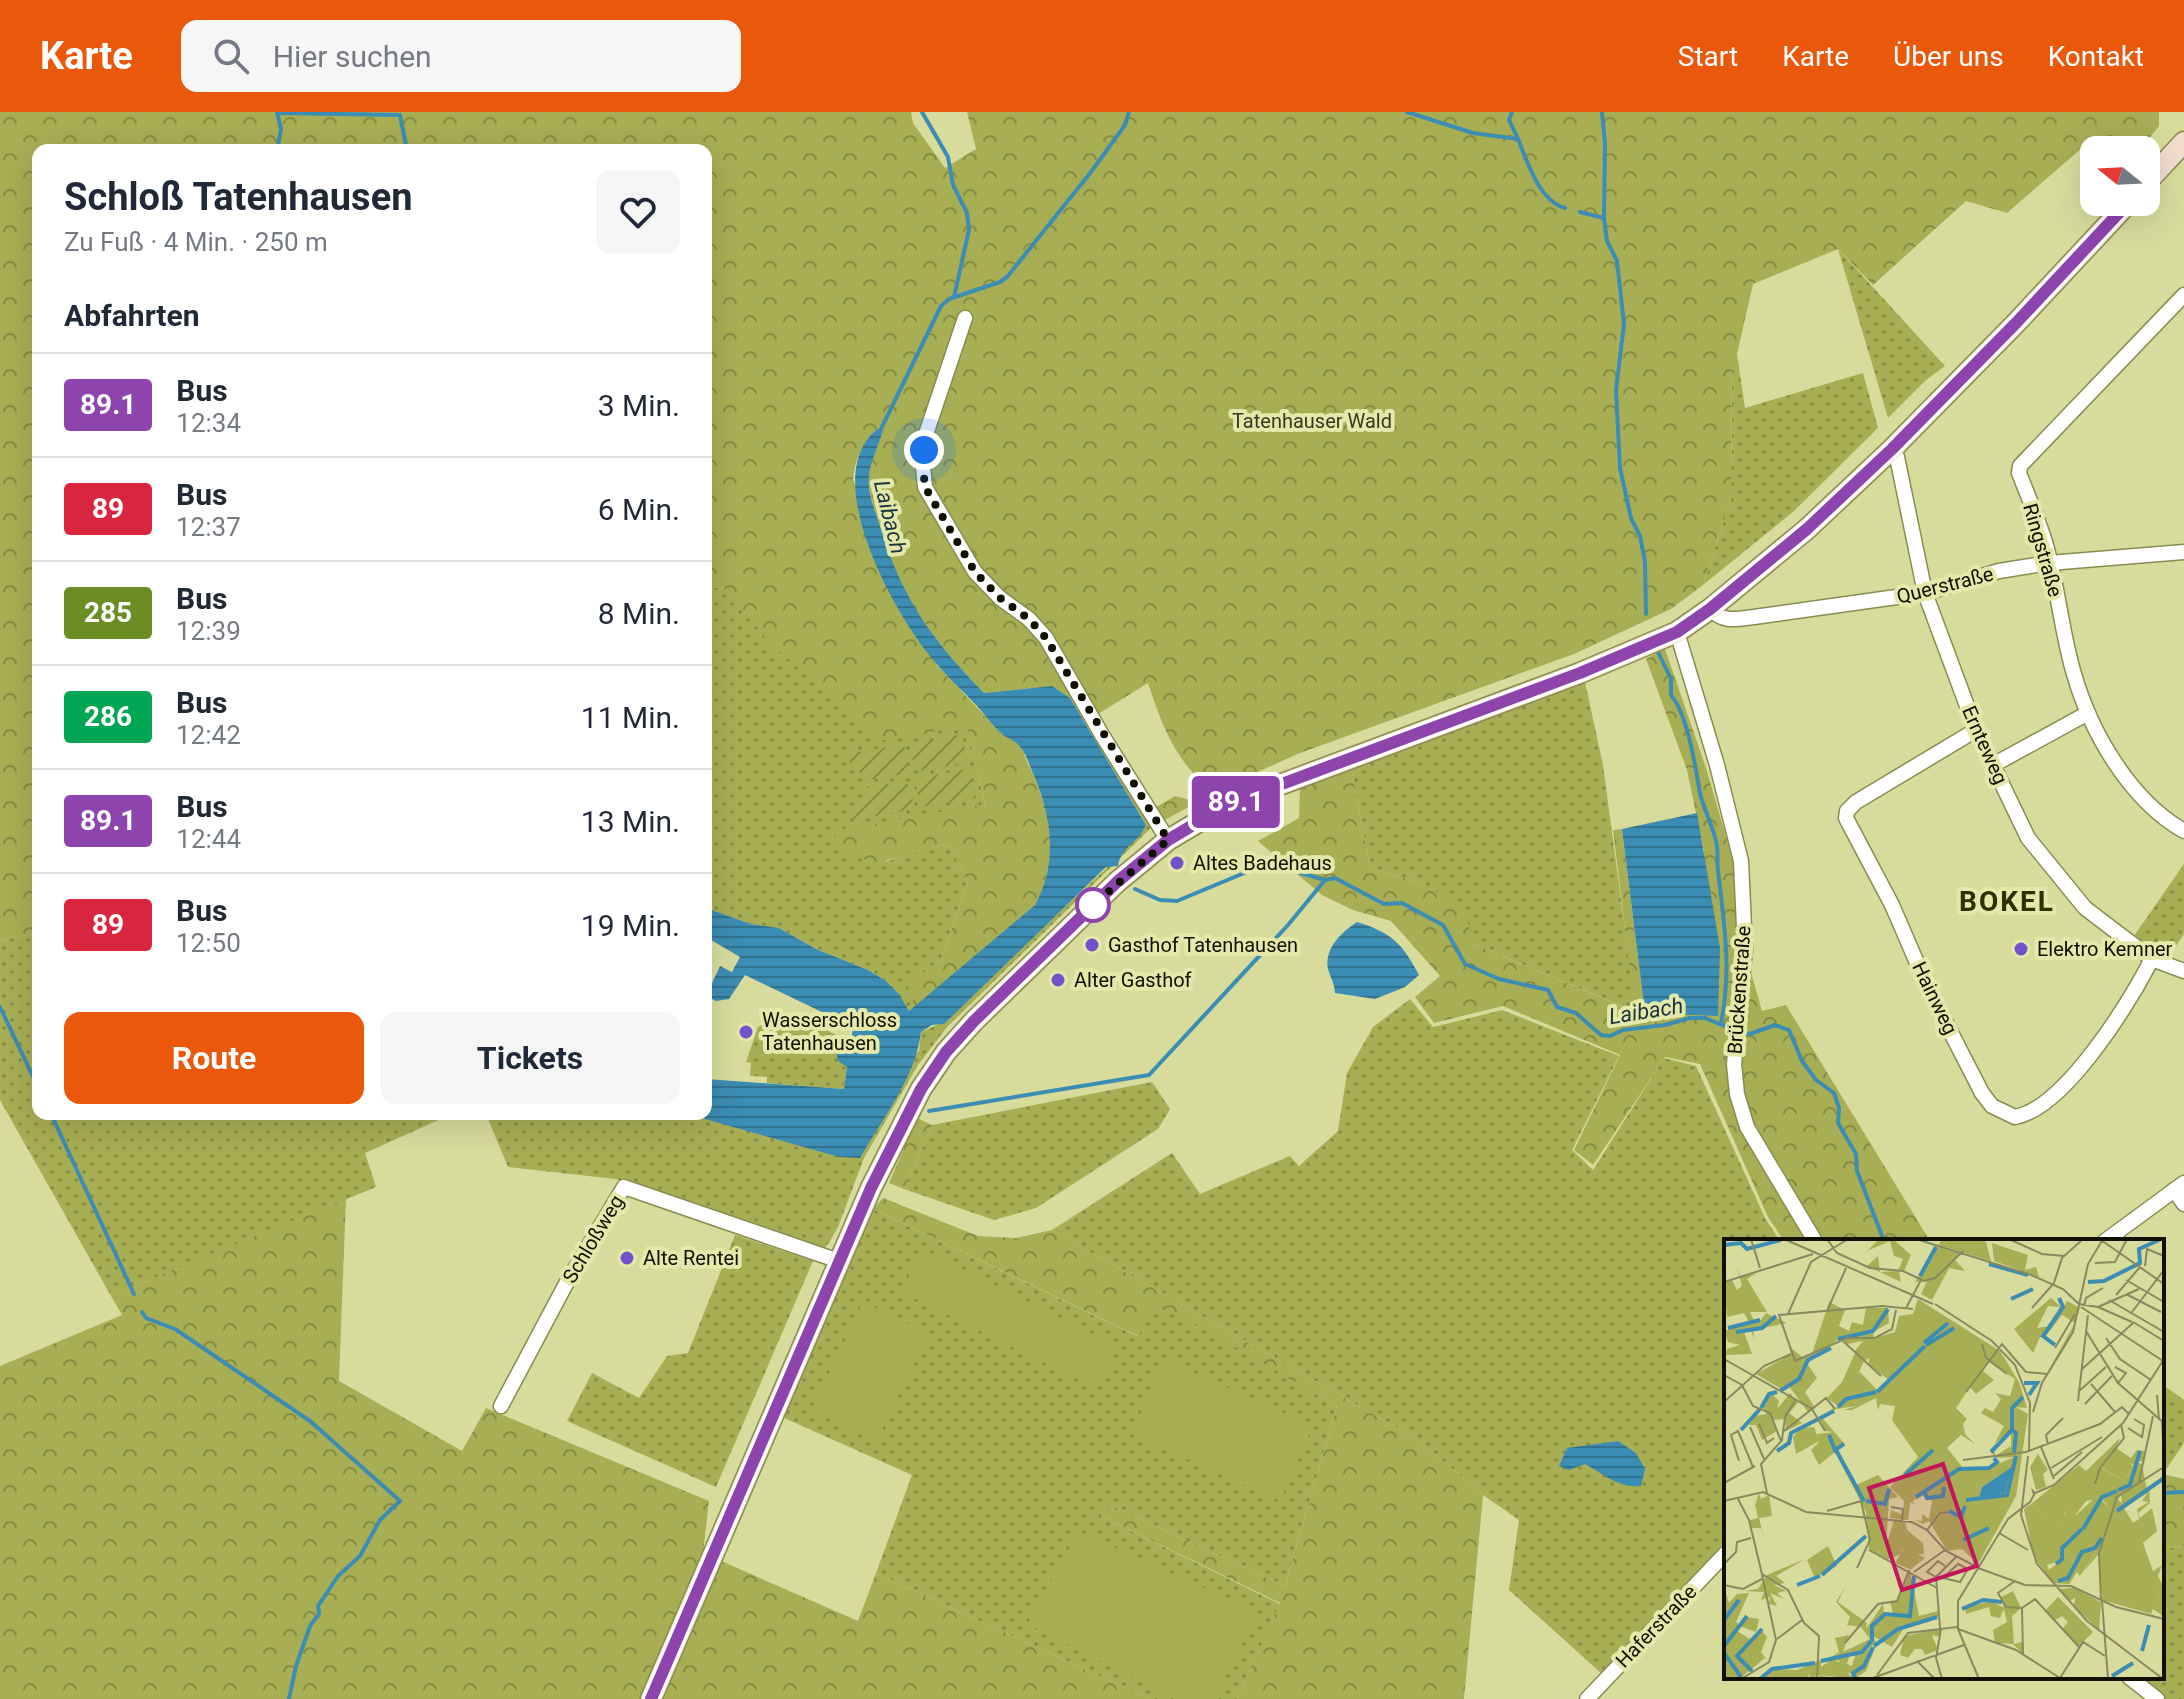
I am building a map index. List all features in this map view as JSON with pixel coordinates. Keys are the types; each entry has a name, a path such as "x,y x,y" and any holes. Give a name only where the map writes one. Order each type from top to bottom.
{"main road":[{"path":"2160,168 2184,142"},
{"path":"651,1699 839,1261 900,1127 946,1052 974,1021 1117,882 1168,840 1215,812 1255,794 1580,673 1677,632 1710,609 1807,529 1892,449 2116,216"}],"street":[{"name":"Ringstraße","path":"2184,295 2020,466 2019,473 2045,543 2074,674 2088,713 2108,751 2138,792 2168,822 2184,831"},
{"path":"965,318 926,434 925,487 975,572 1046,638 1168,840"},
{"name":"Ernteweg","path":"1892,449 1897,457 1925,593 1976,730 2028,838 2085,908 2152,959 2184,971"},
{"name":"Querstraße","path":"1710,609 1718,617 1731,620 1925,593 1999,571 2049,563 2184,552"},
{"name":"Brückenstraße","path":"1677,632 1717,765 1741,861 1745,949 1734,1064 1737,1094 1747,1127 1814,1239"},
{"path":"1993,765 2088,713"},
{"name":"Hainweg","path":"1976,730 1856,802 1847,811 1846,818 1892,905 1927,986 1975,1080 1992,1106 2015,1117 2036,1110 2077,1072 2122,1014 2152,959"},
{"name":"Schloßweg","path":"501,1406 567,1282 624,1187 839,1261"},
{"path":"2108,1239 2179,1187 2184,1204"},
{"name":"Haferstraße","path":"1587,1699 1724,1555"},
{"path":"2132,1679 2157,1699"}],"green space":[{"name":"Tatenhauser Wald","path":"0,112 911,112 913,123 945,168 976,149 967,112 2159,112 2159,126 2151,136 2080,136 2080,150 2007,213 1966,201 1873,285 1838,249 1753,284 1737,354 1732,359 1731,499 1703,585 1671,609 1574,654 1300,753 1213,792 1189,768 1172,743 1148,683 1085,722 1070,698 1052,686 984,693 965,673 920,617 889,552 869,484 869,472 883,430 879,428 860,451 853,480 936,664 1001,733 1020,745 1050,822 1051,855 1043,890 1035,905 915,1007 907,984 941,960 968,882 950,848 941,845 896,858 866,860 841,846 833,831 985,804 967,726 878,741 830,694 772,646 725,589 712,587 712,144 32,144 32,934 0,940"},
{"path":"1838,249 1945,366 1926,380 1888,418"},
{"path":"1737,354 1745,408 1863,373 1878,428 1794,511 1703,585 1731,499 1732,358"},
{"path":"712,587 725,589 878,740 967,725 985,804 884,862 941,845 950,848 968,882 941,960 908,984 915,1007 909,1011 899,994 886,981 868,970 816,949 779,928 751,924 712,910"},
{"path":"1665,649 1706,768 1734,864 1739,967 1750,969 1762,1011 1786,1005 1929,1239 1783,1239 1768,1217 1700,1064 1665,1057 1593,1165 1574,1150 1620,1055 1503,1006 1434,1023 1415,997 1440,976 1391,921 1353,910 1322,895 1258,841 1299,818 1300,787 1351,767 1370,867 1426,885 1464,908 1474,944 1635,1012 1613,830 1622,829 1645,1013 1704,851 1687,770 1646,659"},
{"path":"1585,682 1603,765 1636,1012 1474,944 1426,885 1370,867 1351,767"},
{"path":"1089,719 1152,827 1119,859 1146,825 1085,722"},
{"path":"962,734 968,762 922,771 914,766 910,744"},
{"path":"904,744 908,767 902,774 863,781 858,768 841,755"},
{"path":"969,769 976,798 920,807 916,785 922,777"},
{"path":"903,781 911,787 914,809 852,820 863,802 865,788"},
{"path":"1175,796 1198,802 1161,822 1153,809"},
{"path":"2184,864 2184,934 2169,956 2134,936"},
{"path":"1112,866 947,1027 918,1065 864,1158 838,1227 822,1250 649,1188 615,1179 508,1167 488,1120 709,1120 808,1147 919,1051 921,1032 937,1025"},
{"path":"32,934 32,1120 439,1120 365,1153 376,1187 111,1296 0,1100 0,940"},
{"path":"1410,999 1433,1027 1502,1010 1619,1056 1572,1150 1593,1170 1664,1058 1696,1066 1765,1218 1779,1239 1724,1239 1724,1543 1602,1674 1509,1590 1519,1520 1483,1495 1418,1440 1052,1230 1172,1153 1200,1194 1290,1156 1299,1166 1338,1131 1347,1073 1373,1027"},
{"path":"794,1015 841,1037 838,1044 842,1064 847,1066 844,1089 767,1083 767,1077 750,1076 751,1063 746,1062 758,1027 768,1021 789,1027"},
{"path":"1152,1082 1170,1109 1158,1129 1036,1208 994,1220 904,1189 932,1125"},
{"path":"917,1118 932,1125 904,1189 889,1183"},
{"path":"346,1198 339,1381 462,1451 486,1408 709,1501 703,1553 858,1621 876,1573 1149,1699 0,1699 0,1366 122,1315 111,1296"},
{"path":"883,1198 978,1236 1016,1238 1052,1230 1418,1440 1483,1495 1464,1699 1237,1699 1280,1603 1101,1516 1108,1504 1285,1586 1337,1406 1159,1303 1138,1336 873,1209"},
{"path":"873,1209 1137,1336 1159,1302 1337,1406 1285,1586 1108,1504 1101,1516 1280,1604 1237,1699 1149,1699 876,1573 912,1475 782,1417"},
{"path":"735,1235 813,1261 716,1487 567,1421 592,1373 639,1398 667,1356 688,1353"},
{"path":"922,1249 1118,1347 1097,1389 901,1292"},
{"path":"863,1302 929,1333 876,1442 811,1410"},
{"path":"1164,1359 1313,1426 1280,1501 1131,1434"},
{"path":"2164,1385 2184,1400 2184,1443 2164,1473"},
{"path":"2164,1474 2184,1479 2184,1547 2171,1548 2164,1544"},
{"path":"1078,1531 1258,1612 1214,1699 1175,1699 1027,1624"},
{"path":"2164,1544 2171,1548 2184,1547 2184,1699 2166,1699 2141,1679 2164,1679"}],"water":[{"path":"879,428 883,430 870,471 870,495 898,575 933,635 984,693 1052,686 1070,698 1146,825 1123,854 1118,866 1106,867 944,1024 932,1025 921,1032 918,1049 905,1081 860,1158 839,1157 708,1120 712,1120 712,1079 844,1089 847,1067 838,1061 836,1050 841,1037 851,1041 853,1027 745,975 729,999 712,999 712,983 720,966 732,972 740,957 712,941 712,910 751,924 779,928 816,949 868,970 899,994 909,1011 1035,905 1050,857 1045,808 1023,751 995,728 940,668 919,641 883,581 858,511 855,478 861,449"},
{"path":"1697,813 1720,948 1718,1016 1645,1013 1622,829"},
{"path":"1357,922 1388,935 1407,955 1419,975 1405,987 1375,999 1335,993 1328,969 1329,954 1340,936"},
{"path":"1618,1441 1636,1453 1645,1469 1641,1486 1618,1483 1585,1464 1569,1470 1559,1466 1567,1448"}],"waterway":[{"name":"Laibach","path":"277,112 281,129 278,144"},
{"path":"922,112 948,157 953,185 967,213 969,230 954,297"},
{"name":"Laibach","path":"880,431 941,306 949,299 1007,277 1091,172 1125,125 1129,112"},
{"path":"1407,112 1473,133 1518,139 1541,189 1556,204 1565,208"},
{"path":"1512,112 1509,120 1518,139"},
{"path":"1602,112 1604,217"},
{"path":"278,113 400,115 406,144"},
{"path":"1580,212 1604,218 1607,241 1617,261 1624,324 1616,390 1620,468 1645,562 1646,614"},
{"path":"1657,650 1671,679 1671,695 1686,728 1700,793 1717,846 1726,964 1721,1023"},
{"name":"Laibach","path":"1135,889 1160,900 1177,901 1249,871 1277,866 1325,880 1335,878 1384,904 1402,903 1443,925 1465,964 1499,979 1548,990 1557,1007 1576,1013 1601,1035 1610,1036 1623,1030 1665,1025 1690,1018 1705,1018 1734,1030"},
{"name":"Laibach","path":"929,1111 1149,1075 1288,925 1325,880"},
{"path":"0,1007 32,1074"},
{"name":"Laibach","path":"1742,1032 1750,1034 1775,1025 1789,1030 1802,1061 1816,1080 1834,1093 1839,1108 1838,1123 1856,1154 1857,1171 1883,1239"},
{"path":"54,1120 134,1294"},
{"path":"142,1312 146,1318 175,1329 310,1421 400,1501 380,1520 360,1556 338,1576 318,1606 319,1614 310,1626 289,1699"},
{"name":"Laibach","path":"2164,1493 2184,1492"}],"bus line":[{"name":"89.1","path":"651,1699 839,1261 900,1127 946,1052 974,1021 1117,882 1168,840 1215,812 1255,794 1580,673 1677,632 1710,609 1807,529 1892,449 2116,216"}],"place":[{"name":"Altes Badehaus","path":"1177,863"},
{"name":"Gasthof Tatenhausen","path":"1092,945"},
{"name":"Elektro Kemner","path":"2021,949"},
{"name":"Alter Gasthof","path":"1058,980"},
{"name":"Wasserschloss Tatenhausen","path":"746,1032"},
{"name":"Alte Rentei","path":"627,1258"}],"district":[{"name":"BOKEL","path":"2007,901"}],"route":[{"path":"924,450 925,487 975,572 1046,638 1168,840 1093,905"}]}
